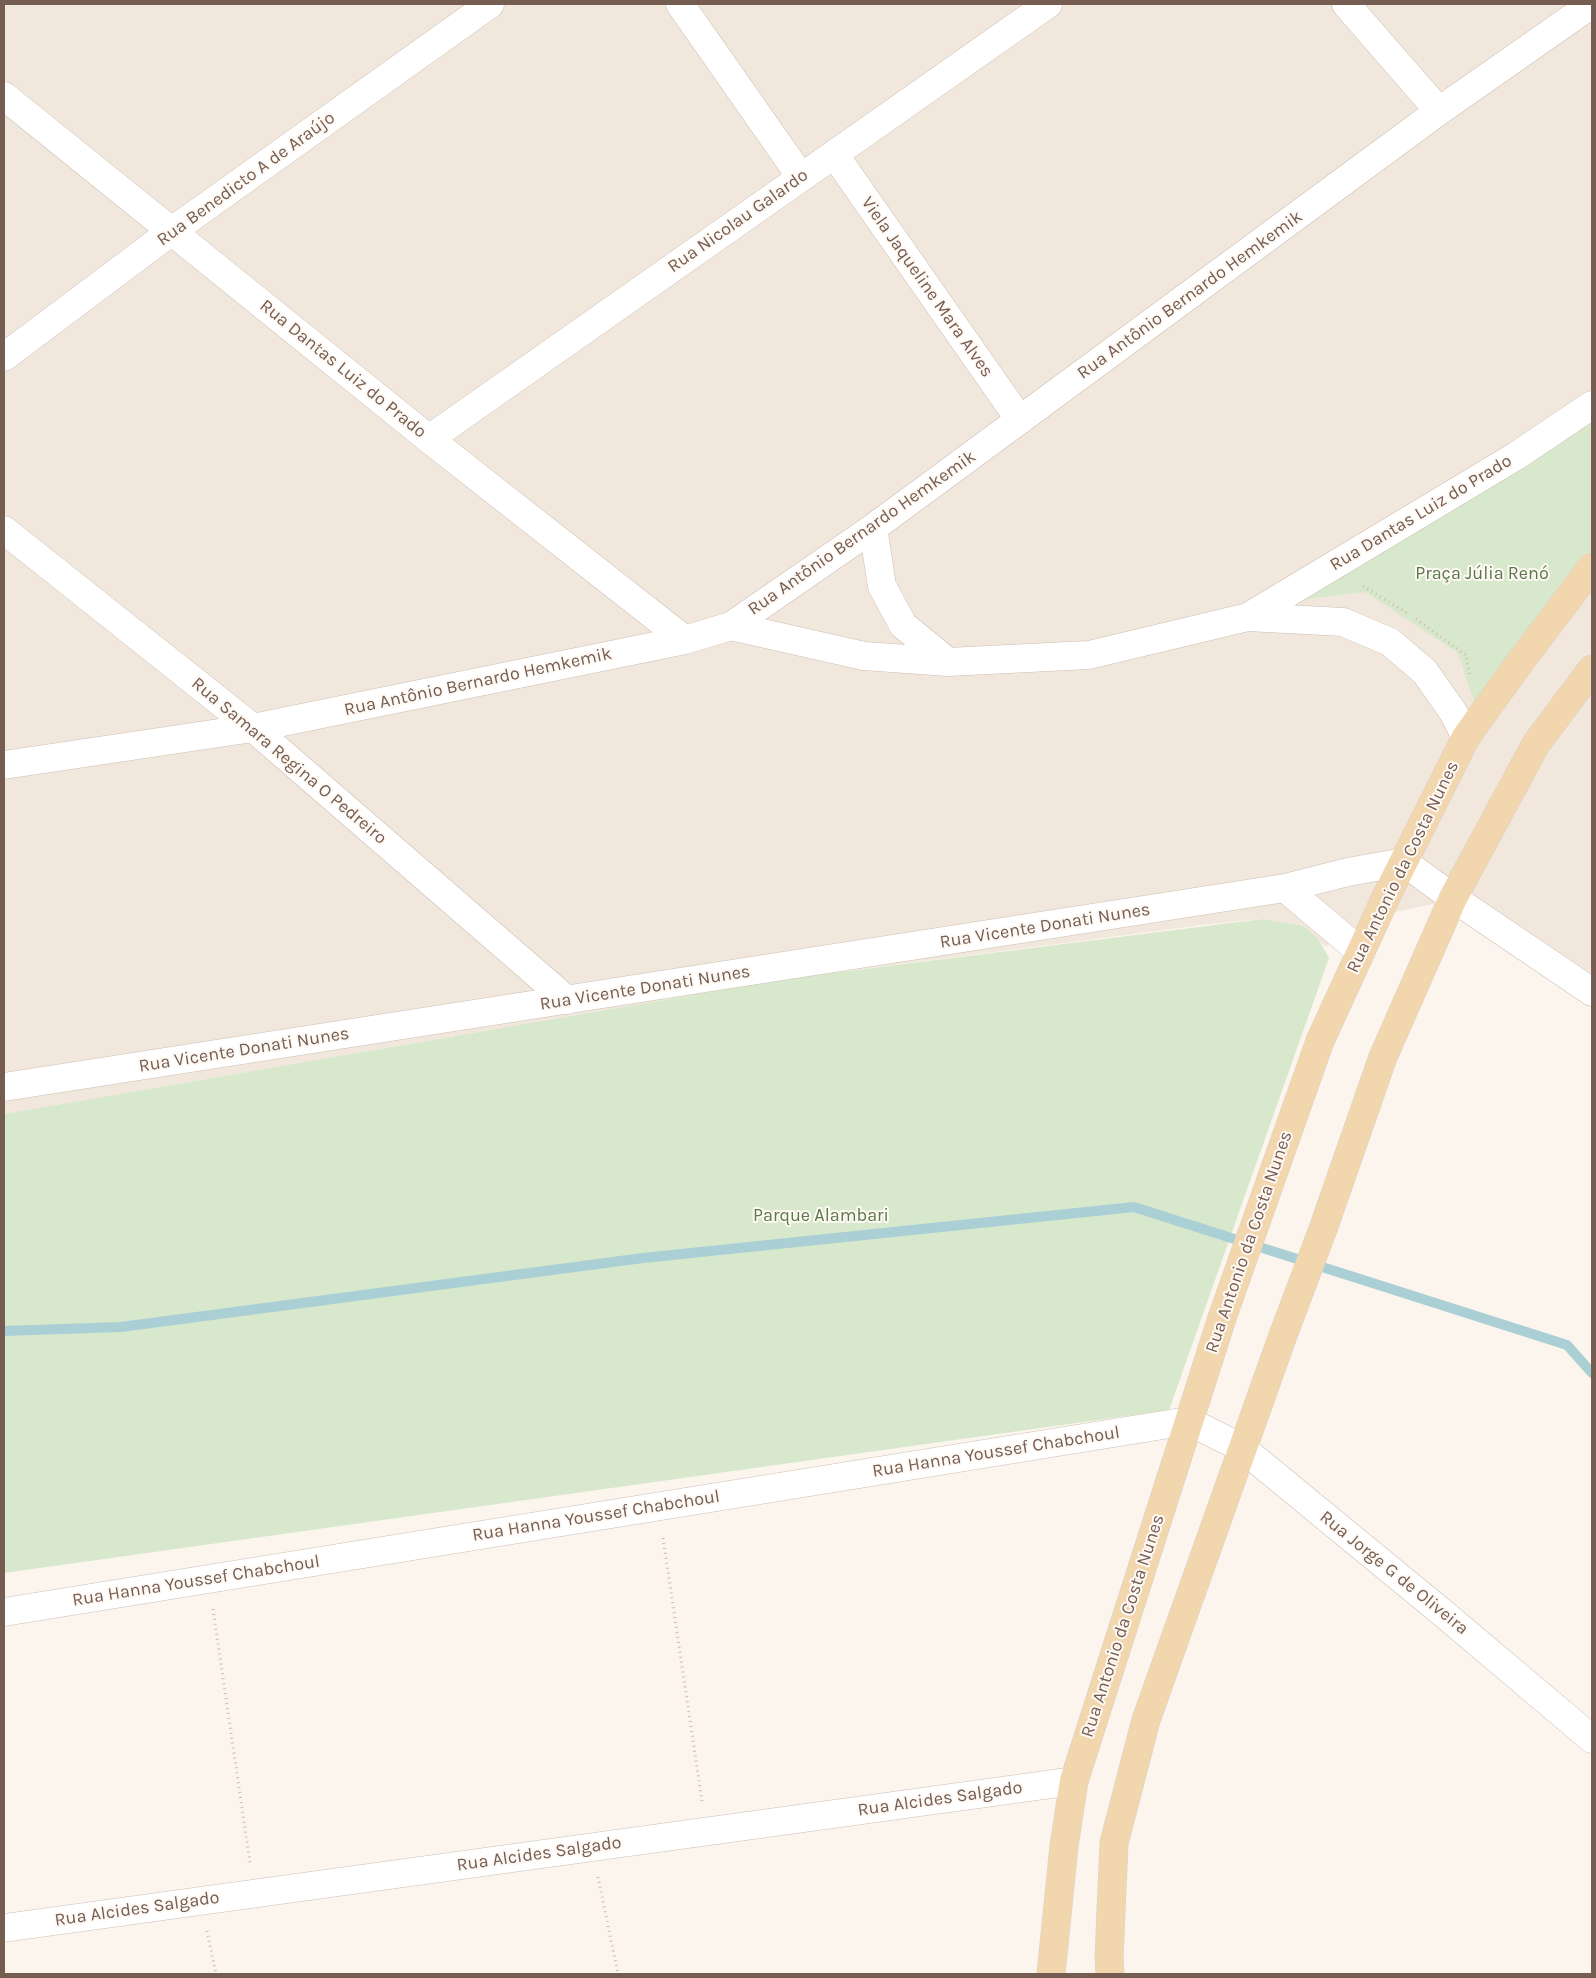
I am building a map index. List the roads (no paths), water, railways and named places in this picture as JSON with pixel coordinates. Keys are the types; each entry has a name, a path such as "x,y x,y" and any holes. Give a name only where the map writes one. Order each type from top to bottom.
{"main road":[{"name":"Rua Antonio da Costa Nunes","path":"1051,1974 1064,1846 1074,1781 1223,1315 1320,1041 1404,862 1466,737 1592,567"},
{"path":"1110,1974 1108,1957 1114,1842 1146,1720 1383,1057 1453,898 1536,744 1592,668"}],"street":[{"name":"Rua Benedicto A de Araújo","path":"4,357 172,231 490,4"},
{"path":"680,4 801,177"},
{"name":"Rua Nicolau Galardo","path":"429,439 1048,4"},
{"path":"1346,4 1439,112"},
{"name":"Rua Antônio Bernardo Hemkemik","path":"4,765 253,728 685,640 731,626 873,528 1439,112 1592,4"},
{"name":"Rua Dantas Luiz do Prado","path":"4,96 429,439 685,640"},
{"name":"Viela Jaqueline Mara Alves","path":"834,154 1020,420"},
{"name":"Rua Dantas Luiz do Prado","path":"1248,617 1516,456 1592,405"},
{"path":"873,528 882,586 904,625 948,662"},
{"name":"Rua Samara Regina O Pedreiro","path":"4,530 253,728 567,1000"},
{"name":"Rua Dantas Luiz do Prado","path":"731,626 864,656 948,662 1089,655 1248,617 1343,622 1390,642 1425,672 1466,737"},
{"path":"1404,862 1453,898 1481,915 1592,992"},
{"name":"Rua Vicente Donati Nunes","path":"4,1087 1286,888 1348,872 1404,862"},
{"path":"1286,888 1361,952"},
{"name":"Rua Jorge G de Oliveira","path":"1188,1421 1242,1448 1592,1739"},
{"name":"Rua Hanna Youssef Chabchoul","path":"4,1612 1188,1421"},
{"name":"Rua Alcides Salgado","path":"4,1928 1074,1781"}],"waterway":[{"path":"4,1331 121,1327 643,1258 1134,1207 1567,1345 1592,1373"}],"park label":[{"name":"Praça Júlia Renó","path":"1482,574"},
{"name":"Parque Alambari","path":"821,1216"}]}
